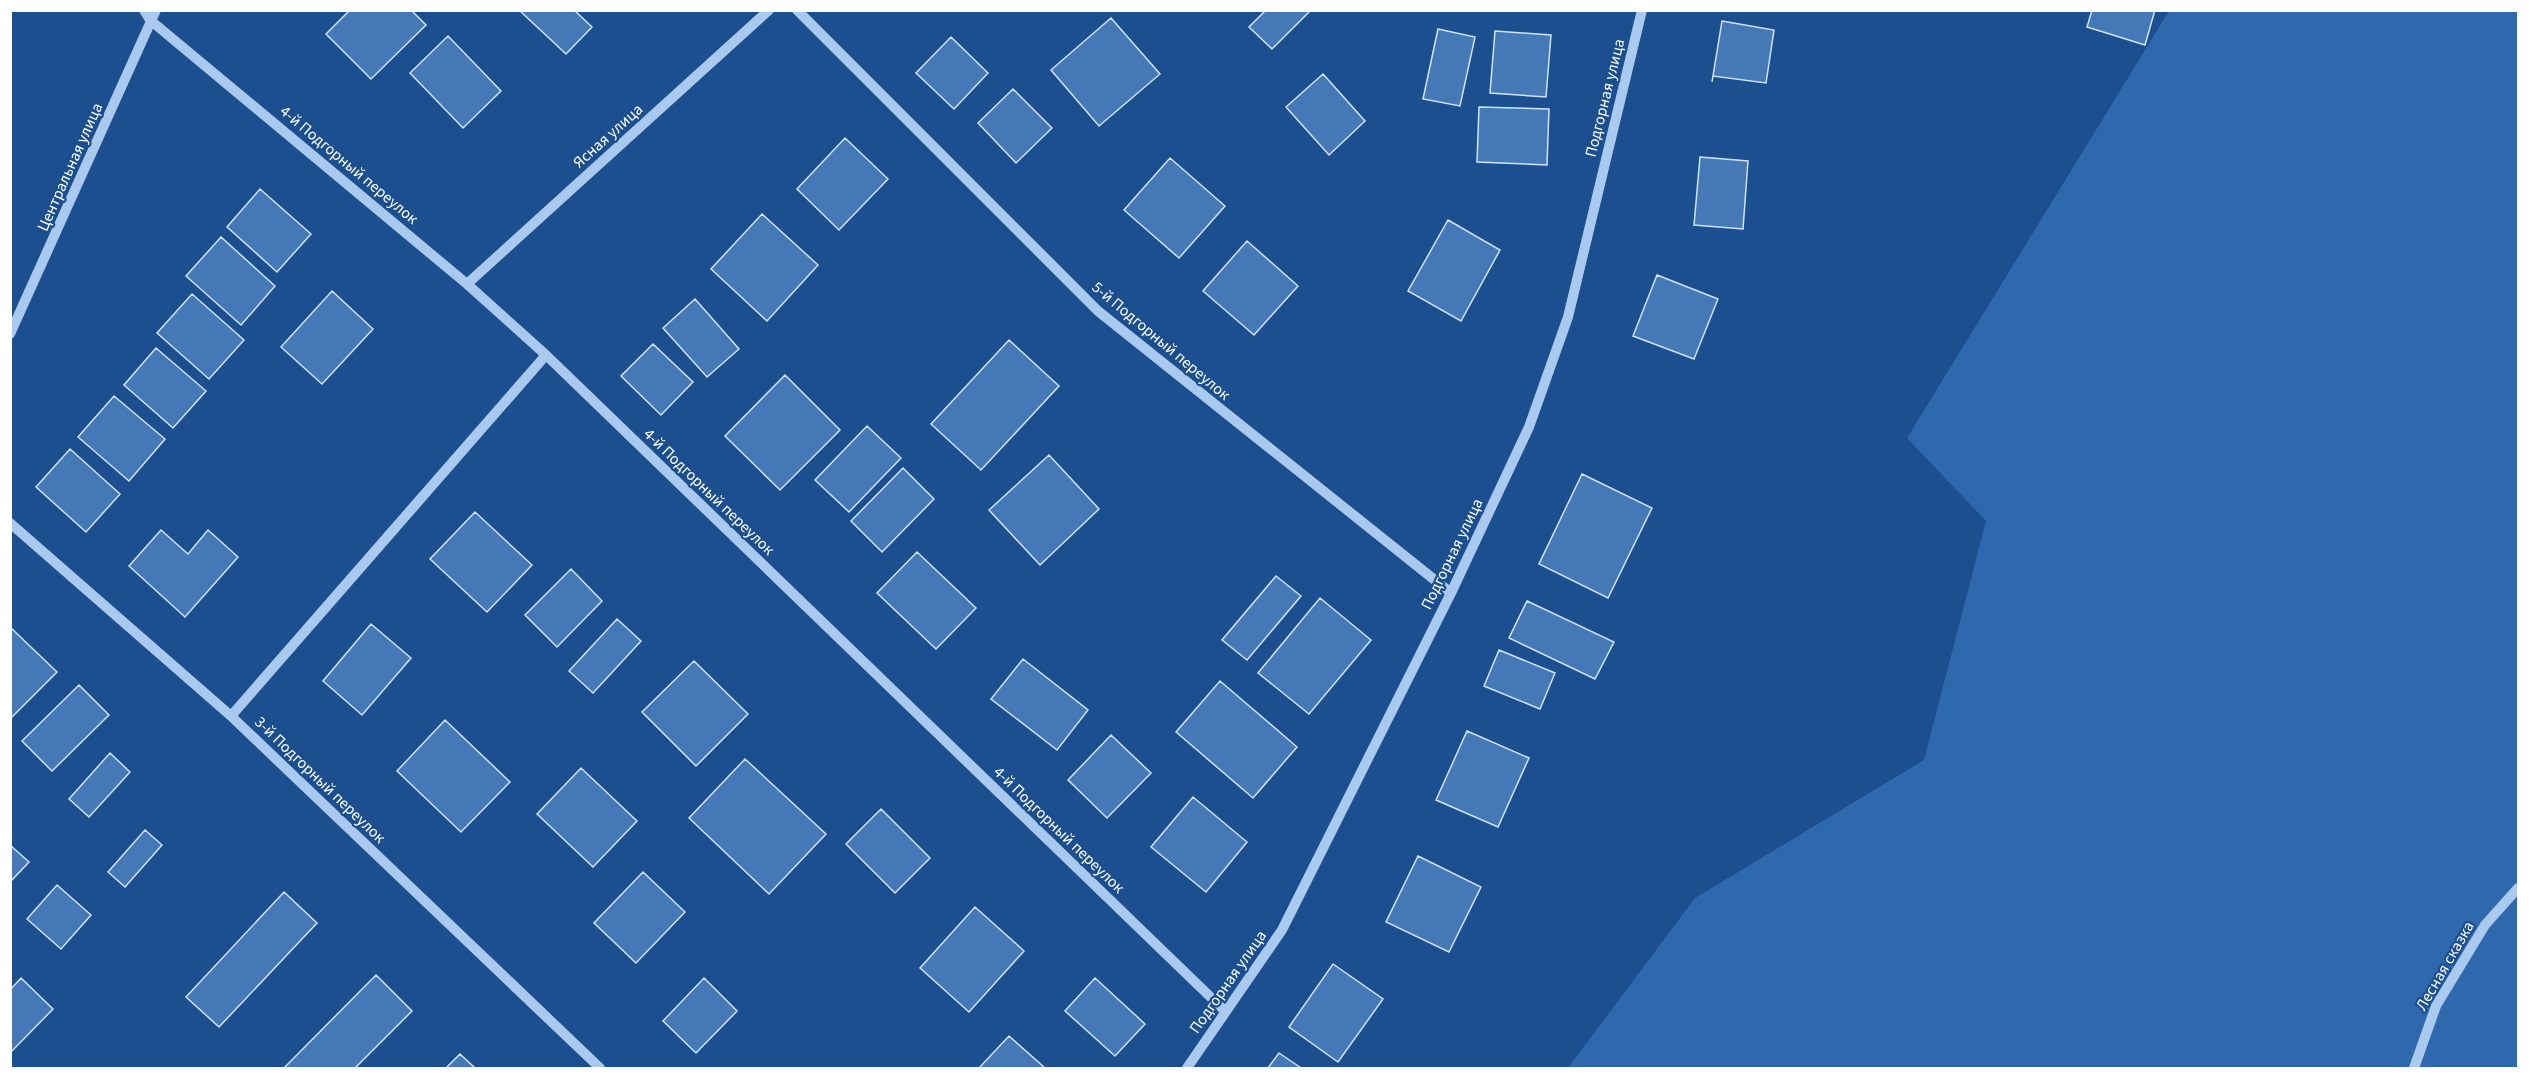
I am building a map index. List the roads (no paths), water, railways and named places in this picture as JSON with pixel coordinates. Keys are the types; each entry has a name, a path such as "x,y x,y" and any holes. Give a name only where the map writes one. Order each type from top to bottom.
{"street":[{"name":"Ясная улица","path":"467,284 769,10"},
{"name":"5-й Подгорный переулок","path":"797,10 1098,312 1451,593"},
{"name":"Подгорная улица","path":"1187,1068 1282,930 1451,593 1529,427 1568,316 1642,10"},
{"name":"4-й Подгорный переулок","path":"150,14 467,284 546,355 1225,1011"},
{"name":"Центральная улица","path":"10,334 150,14"},
{"path":"231,716 546,355"},
{"name":"3-й Подгорный переулок","path":"10,523 231,716 600,1068"},
{"name":"Лесная сказка","path":"2414,1068 2436,1006 2485,926 2518,888"}]}
